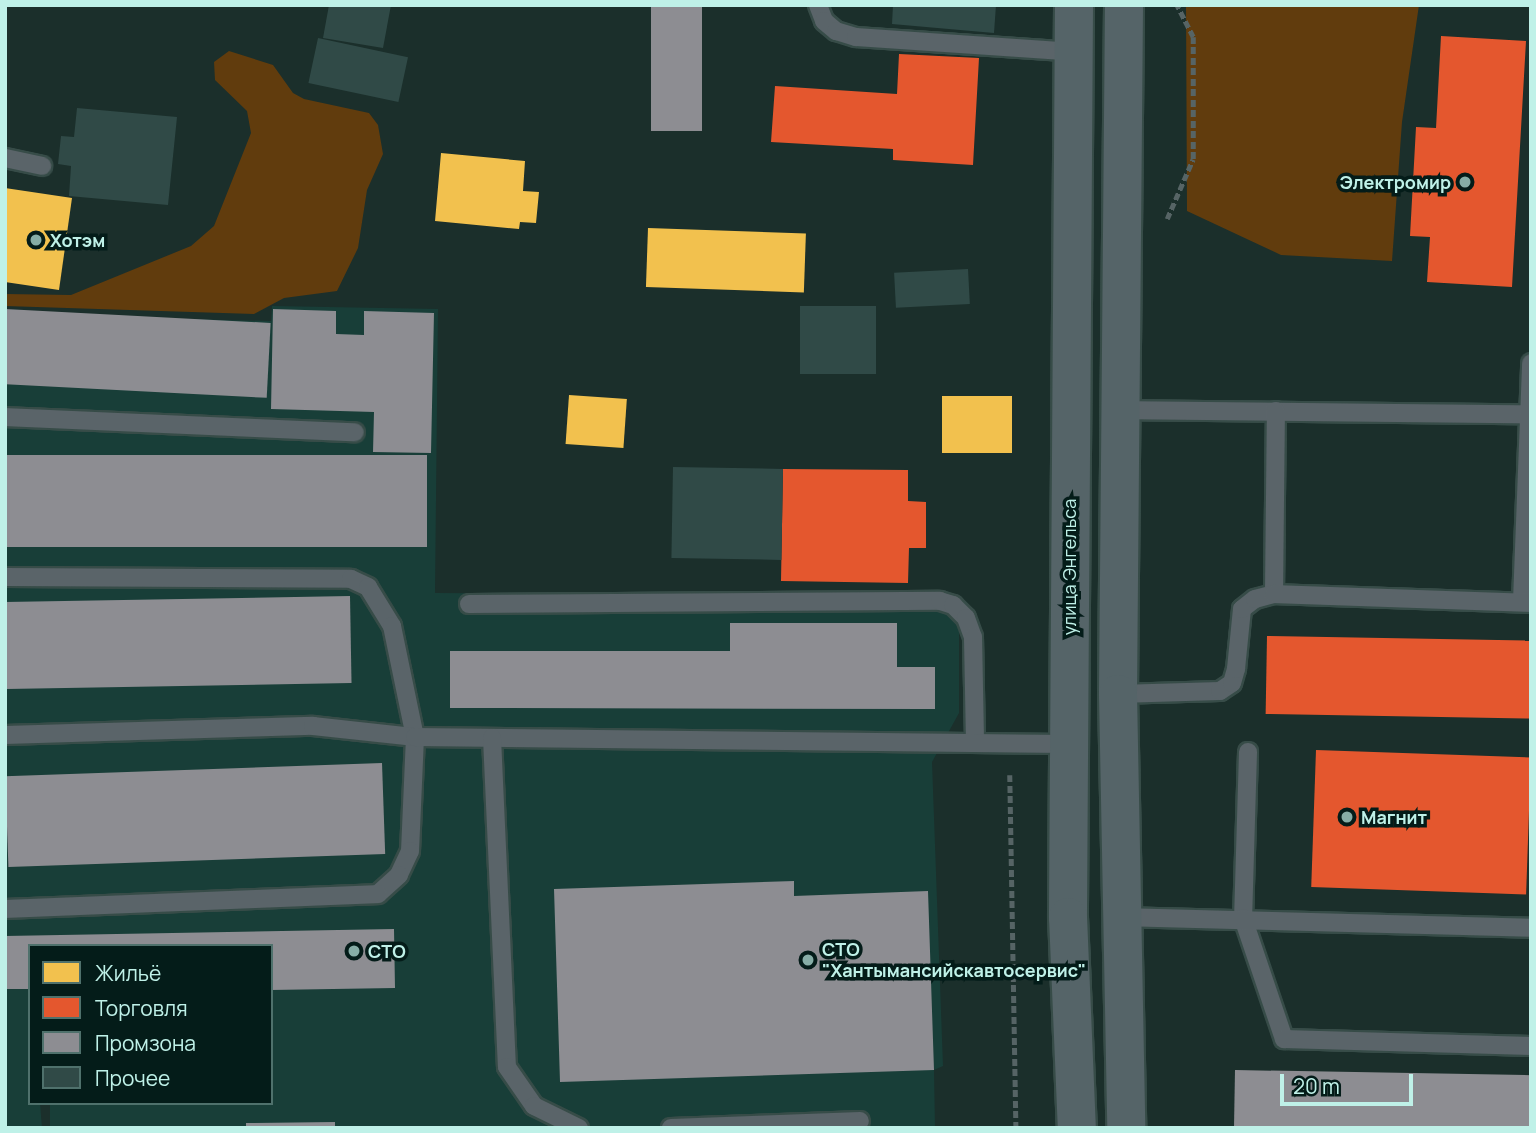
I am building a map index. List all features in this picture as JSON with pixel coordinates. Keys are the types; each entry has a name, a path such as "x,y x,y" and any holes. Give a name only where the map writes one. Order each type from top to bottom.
{"main road":[{"name":"улица Энгельса","path":"1074,5 1068,917 1077,1128"},
{"path":"1124,5 1118,694 1119,918 1126,1128"},
{"path":"1068,917 1119,918"}],"lane":[{"path":"818,5 824,21 836,31 856,37 1074,52"},
{"path":"5,158 42,166"},
{"path":"1118,694 1220,691 1232,683 1236,669 1237,624 1242,609 1255,599 1274,594 1527,602 1531,363"},
{"path":"1119,410 1530,414"},
{"path":"1274,594 1276,411"},
{"path":"5,418 355,432"},
{"path":"5,577 351,579 368,587 392,626 415,737 410,851 399,875 378,894 5,909"},
{"path":"469,604 940,601 953,605 966,618 973,637 975,742"},
{"path":"5,735 313,726 415,737 1068,744"},
{"path":"492,738 507,1067 534,1107 579,1128"},
{"path":"1248,752 1243,918 1284,1039 1531,1046"},
{"path":"1119,918 1243,918 1531,928"},
{"path":"671,1128 860,1121"}],"path":[{"path":"1166,230 1167,216 1193,159 1193,37 1177,5"}],"shaded area":[{"path":"1186,5 1419,5 1402,122 1392,261 1281,255 1187,211"},
{"path":"229,51 273,65 293,93 304,99 369,113 378,125 383,154 367,190 358,248 337,291 284,298 254,314 5,306 5,294 71,295 191,246 214,226 251,133 247,111 215,80 214,62"},
{"path":"272,306 438,309 435,593 959,597 959,713 932,762 943,1066 934,1070 935,1128 50,1128 50,1105 273,1105 273,944 28,944 28,1105 40,1105 42,1128 5,1128 5,315 271,321"}],"building: Жильё":[{"path":"441,153 525,161 523,191 539,192 536,223 520,222 519,229 435,221"},
{"name":"Хотэм","path":"5,188 72,198 59,290 5,282"},
{"path":"648,228 806,234 804,292 646,287"},
{"path":"569,395 627,399 623,448 566,444"},
{"path":"942,396 1012,396 1012,453 942,453"}],"building: Торговля":[{"name":"Электромир","path":"1441,36 1526,41 1512,287 1427,282 1430,237 1410,236 1416,127 1436,128"},
{"path":"899,54 979,58 973,165 893,160 893,149 771,142 775,86 897,94"},
{"path":"783,469 908,470 908,501 926,502 926,548 909,548 908,583 781,581"},
{"path":"1267,636 1531,641 1530,719 1266,714"},
{"path":"1316,750 1531,758 1526,894 1311,887"}],"building: Промзона":[{"path":"651,5 702,5 702,131 651,131"},
{"path":"5,309 271,323 267,398 5,384"},
{"path":"273,309 336,311 336,334 364,335 364,311 434,313 431,453 373,452 374,412 271,409"},
{"path":"5,455 427,455 427,547 5,547"},
{"path":"350,596 352,683 7,689 5,602"},
{"path":"730,623 897,623 897,667 935,667 935,709 450,708 450,651 730,651"},
{"path":"382,763 385,854 8,867 5,776"},
{"path":"794,881 794,896 928,891 934,1070 560,1082 554,889"},
{"path":"394,929 395,988 273,990 273,944 28,944 28,989 5,989 5,936"},
{"path":"1235,1070 1531,1075 1530,1128 1234,1128"},
{"path":"335,1122 335,1128 246,1128 246,1123"}],"building: Прочее":[{"path":"329,5 391,5 383,48 323,38"},
{"path":"893,5 996,5 994,33 892,24"},
{"path":"318,38 408,57 398,102 308,83"},
{"path":"77,108 177,117 168,205 69,196 71,166 58,164 61,136 74,137"},
{"path":"968,269 970,304 896,308 894,273"},
{"path":"800,306 876,306 876,374 800,374"},
{"path":"673,467 783,469 781,560 671,558"}],"place":[{"name":"Электромир","path":"1465,182"},
{"name":"Хотэм","path":"36,240"},
{"name":"Магнит","path":"1347,817"},
{"name":"СТО","path":"354,951"},
{"name":"СТО \"Хантымансийскавтосервис\"","path":"808,960"}]}
